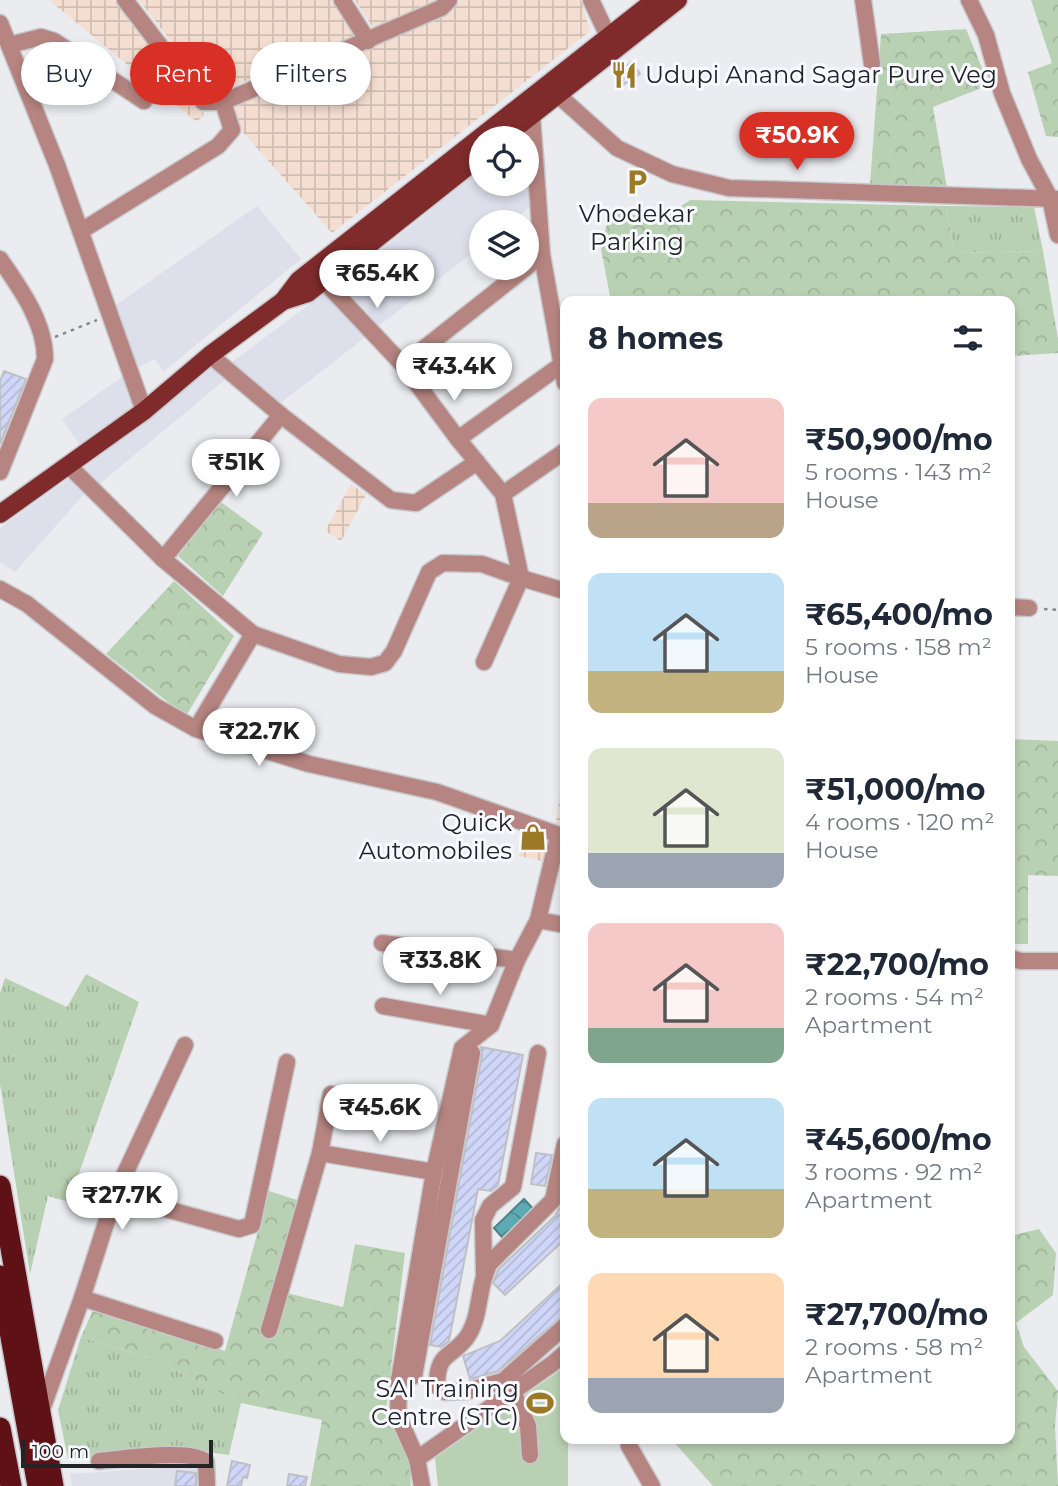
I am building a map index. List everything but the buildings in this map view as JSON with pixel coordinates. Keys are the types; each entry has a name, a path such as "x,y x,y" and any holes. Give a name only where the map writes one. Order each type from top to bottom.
{"highway":[{"path":"0,1186 53,1486"},
{"path":"0,1276 38,1486"},
{"path":"0,1428 11,1486"}],"main road":[{"path":"513,126 528,109 558,95 655,0"},
{"path":"0,514 144,411 210,355 283,301 299,280 528,109 612,42 678,0"},
{"path":"283,301 308,293 469,166"}],"street":[{"path":"125,0 157,42"},
{"path":"342,0 368,41"},
{"path":"236,97 441,8 449,0"},
{"path":"591,0 612,42"},
{"path":"863,0 872,64"},
{"path":"969,0 986,35 1002,93 1029,159 1054,199 1058,235"},
{"path":"0,23 80,231 144,411"},
{"path":"9,45 41,37 54,41 130,92"},
{"path":"558,95 617,148 671,174 729,188 1054,199"},
{"path":"80,231 218,146 232,130 224,105"},
{"path":"528,109 542,256 560,359"},
{"path":"403,365 542,256"},
{"path":"0,259 23,294 45,341 45,359 0,471"},
{"path":"324,281 403,365 503,494 521,578 484,662"},
{"path":"210,355 281,415 391,500 416,503 477,462"},
{"path":"458,439 560,366"},
{"path":"163,559 281,415"},
{"path":"503,494 560,454"},
{"path":"68,465 163,559 253,634 339,664 371,667 385,663 394,651 429,572 443,563 482,564 560,590"},
{"path":"0,589 27,604 155,706 195,729 309,764 437,792 560,835"},
{"path":"1015,607 1029,608"},
{"path":"195,729 253,634"},
{"path":"407,1378 433,1172 462,1048 491,1025 517,960 538,920 560,843"},
{"path":"538,920 560,924"},
{"path":"382,943 517,960"},
{"path":"1015,959 1058,961"},
{"path":"383,1006 491,1025"},
{"path":"41,1412 115,1195 185,1045"},
{"path":"422,1486 417,1459 398,1416 472,1053"},
{"path":"538,1053 513,1187 490,1206 483,1220 484,1274 478,1310 467,1336 447,1354 438,1369 438,1386 445,1392 467,1391 503,1381 560,1330"},
{"path":"115,1195 239,1229 252,1226 287,1062"},
{"path":"269,1330 320,1153 331,1094"},
{"path":"320,1153 433,1172"},
{"path":"484,1274 490,1263 554,1200 560,1169"},
{"path":"82,1298 215,1341"},
{"path":"417,1459 560,1357"},
{"path":"407,1378 438,1369"},
{"path":"513,1392 528,1426 530,1455"},
{"path":"629,1444 652,1486"},
{"path":"99,1461 185,1455 201,1457 206,1462 207,1486"}],"path":[{"path":"45,341 111,315"}],"shaded area":[{"path":"49,0 114,0 147,42 130,42 130,67 116,55 116,42 100,42"},
{"path":"139,0 334,0 357,35 340,42 250,42 250,79 236,85 236,42 171,42"},
{"path":"355,0 440,0 373,28"},
{"path":"460,0 581,0 590,31 332,233 240,129 235,107 250,100 250,105 371,105 371,46 454,9"},
{"path":"176,105 197,105 204,114 197,122"},
{"path":"469,179 469,196 530,196 531,206 526,210 469,210 469,255 379,326 341,283"},
{"path":"257,206 301,259 163,372 155,359 137,368 116,305"},
{"path":"326,292 367,336 278,405 231,363"},
{"path":"214,366 227,378 97,486 83,469"},
{"path":"122,377 137,404 79,444 62,419"},
{"path":"69,479 84,494 15,572 0,562 0,528"},
{"path":"351,484 366,495 341,541 325,531"},
{"path":"560,788 560,824 556,824"},
{"path":"524,829 551,837 542,861 519,856"},
{"path":"204,1465 201,1486 72,1486 70,1474"}],"green space":[{"path":"1031,0 1058,0 1058,137 1046,136 1028,72 1052,63"},
{"path":"966,29 989,85 933,107 947,188 870,184 881,34"},
{"path":"690,200 946,206 954,253 1043,251 1058,353 1015,356 1015,296 610,296 601,249 610,211 662,219"},
{"path":"946,206 1034,207 1043,251 954,253"},
{"path":"221,502 263,533 223,596 178,556"},
{"path":"174,581 234,636 186,716 106,654"},
{"path":"1015,739 1058,741 1058,876 1028,875 1028,944 1015,944"},
{"path":"86,974 139,1002 69,1202 48,1196 30,1274 0,1084 0,993 5,978 67,1007"},
{"path":"269,1191 300,1201 275,1290 343,1307 355,1244 405,1253 386,1410 409,1459 411,1486 310,1486 322,1420 241,1403 153,1359 81,1337 95,1306 225,1351"},
{"path":"1039,1229 1056,1253 1053,1295 1016,1323 1024,1347 1058,1391 1055,1426 1058,1486 713,1486 676,1444 1015,1444 1015,1235"},
{"path":"81,1337 153,1359 241,1403 229,1455 207,1452 68,1459 58,1410"},
{"name":"SAI Training Centre (STC)","path":"560,1370 560,1444 568,1444 568,1486 438,1486 435,1458"}],"water":[{"path":"524,1199 538,1214 508,1244 494,1228"}],"place":[{"name":"Udupi Anand Sagar Pure Veg","path":"624,75"},
{"name":"Vhodekar Parking","path":"637,182"},
{"name":"Quick Automobiles","path":"533,837"},
{"name":"SAI Training Centre (STC)","path":"540,1403"}]}
